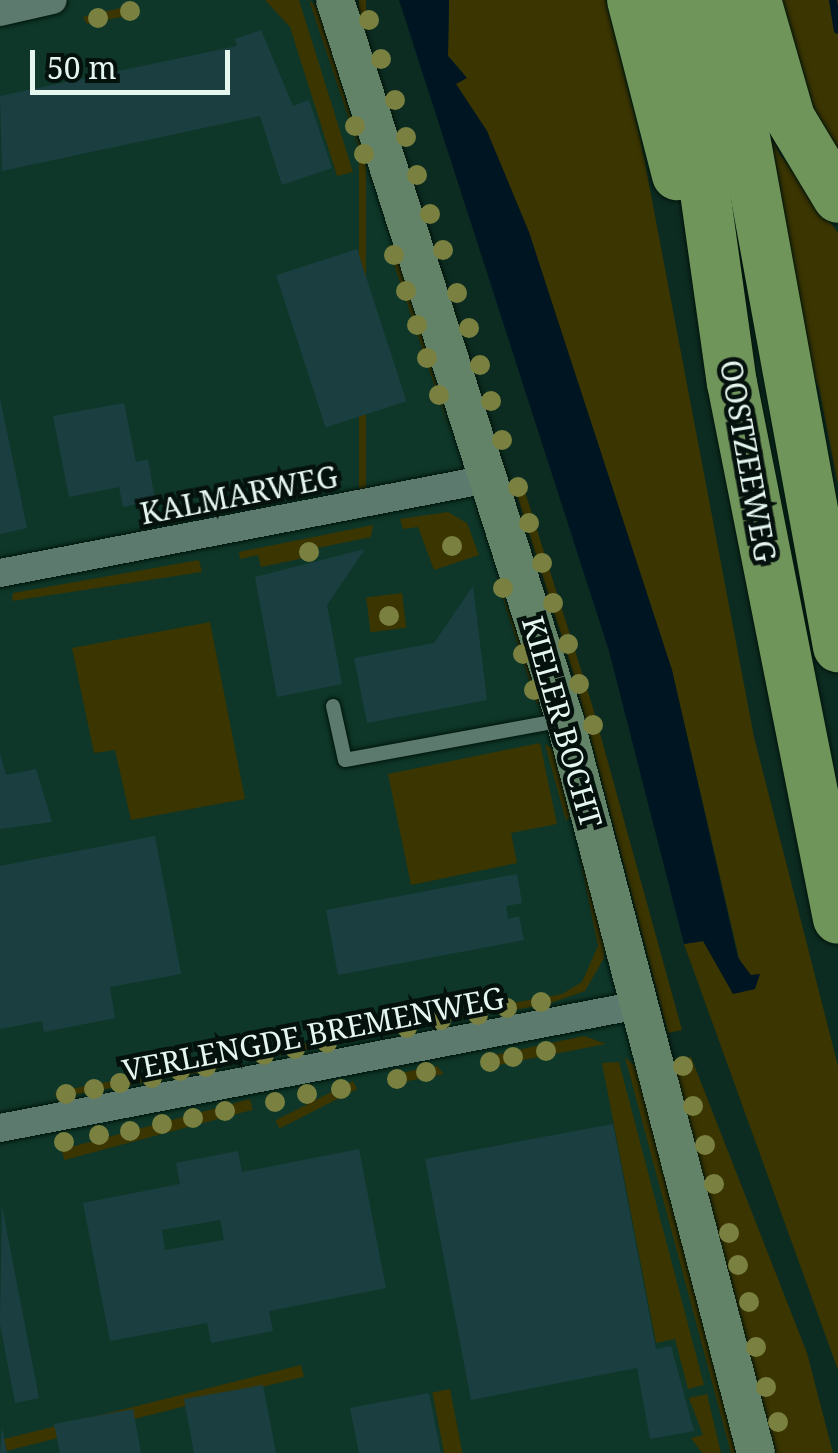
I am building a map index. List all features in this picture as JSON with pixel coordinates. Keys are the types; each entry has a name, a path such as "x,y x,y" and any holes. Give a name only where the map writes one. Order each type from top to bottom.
{"highway":[{"path":"632,0 732,383"},
{"name":"OOSTZEEWEG","path":"678,0 732,383 838,918"},
{"name":"OOSTZEEWEG","path":"720,0 838,647"},
{"path":"756,0 790,118 838,198"}],"street":[{"path":"0,12 54,0"},
{"name":"KIELER BOCHT","path":"335,0 565,720 756,1453"},
{"name":"KALMARWEG","path":"0,574 489,479"},
{"name":"VERLENGDE BREMENWEG","path":"0,1128 639,1005"}],"lane":[{"path":"333,706 345,760 565,720"}],"shaded area":[{"path":"0,0 343,0 768,1453 0,1453"},
{"path":"265,0 299,0 353,172 337,176 290,27"},
{"path":"309,0 320,10 366,170"},
{"path":"359,0 366,0 366,490 359,490"},
{"path":"449,0 606,0 640,137 754,737 838,1066 838,1370 684,944 703,941 755,988 739,958 672,671 487,131 455,83 463,73 448,56"},
{"path":"777,0 838,0 838,163 800,87"},
{"path":"137,4 136,14 87,24 83,17"},
{"path":"756,86 778,151 838,233 838,485 819,388 803,350"},
{"path":"388,246 396,246 450,432"},
{"path":"521,479 593,708 682,1030 668,1033 574,675 513,482"},
{"path":"448,512 467,523 479,555 434,570 418,527 403,529 400,519"},
{"path":"373,525 371,537 303,551 304,558 261,567 258,555 240,559 239,552"},
{"path":"199,560 202,572 12,601 13,593"},
{"path":"495,573 541,697 537,705"},
{"path":"402,593 406,628 371,632 366,597"},
{"path":"210,622 245,799 131,820 115,750 94,753 72,648"},
{"path":"540,743 557,824 511,833 517,863 411,885 388,774"},
{"path":"545,744 555,750 571,815 566,821"},
{"path":"579,853 605,941 604,958 585,991 548,1004 403,1029 402,1023 562,994 582,982 598,946"},
{"path":"348,1035 346,1043 262,1058 254,1053"},
{"path":"584,1036 606,1044 483,1068 485,1057"},
{"path":"625,1057 638,1069 739,1453 731,1453"},
{"path":"691,1057 807,1353 833,1453 776,1453 671,1061"},
{"path":"221,1060 218,1069 56,1098 55,1092"},
{"path":"619,1062 704,1385 688,1389 675,1339 656,1343 602,1063"},
{"path":"437,1066 444,1074 388,1085 389,1075"},
{"path":"353,1081 357,1089 280,1129 275,1120"},
{"path":"250,1099 253,1110 64,1160 62,1149"},
{"path":"301,1365 304,1377 7,1451 4,1439"},
{"path":"450,1389 462,1453 444,1453 432,1392"},
{"path":"707,1394 721,1453 702,1453 691,1438 703,1435 689,1398"}],"water":[{"path":"399,0 449,0 448,56 467,78 456,84 487,131 529,232 672,670 738,958 751,975 760,974 755,989 733,994 703,941 684,944 609,651"}],"building":[{"path":"261,30 293,106 309,100 332,168 282,185 260,116 2,171 0,96 237,46 235,39"},
{"path":"357,249 406,401 326,427 276,275"},
{"path":"0,398 27,528 0,534"},
{"path":"124,403 136,462 148,459 155,500 123,507 119,487 69,497 53,416"},
{"path":"365,549 327,605 342,684 277,697 255,577"},
{"path":"473,586 487,700 367,723 354,658 434,643"},
{"path":"0,753 6,775 36,769 52,822 0,829"},
{"path":"155,836 181,974 110,987 115,1018 44,1032 42,1021 0,1029 0,866"},
{"path":"517,874 522,903 506,906 508,919 519,916 524,940 338,975 326,910"},
{"path":"613,1124 656,1349 671,1346 694,1431 650,1439 637,1368 471,1400 425,1159"},
{"path":"359,1149 386,1288 269,1311 273,1331 211,1343 207,1323 110,1341 83,1203 180,1184 176,1163 238,1151 242,1172","holes":["220,1220 224,1240 165,1250 162,1230"]},
{"path":"2,1206 39,1398 15,1403 0,1324"},
{"path":"263,1385 276,1453 194,1453 184,1399"},
{"path":"429,1393 441,1453 359,1453 350,1408"},
{"path":"133,1409 141,1453 60,1453 54,1424"},
{"path":"2,1427 7,1453 0,1453"}],"waterway":[{"path":"833,0 838,30"}]}
